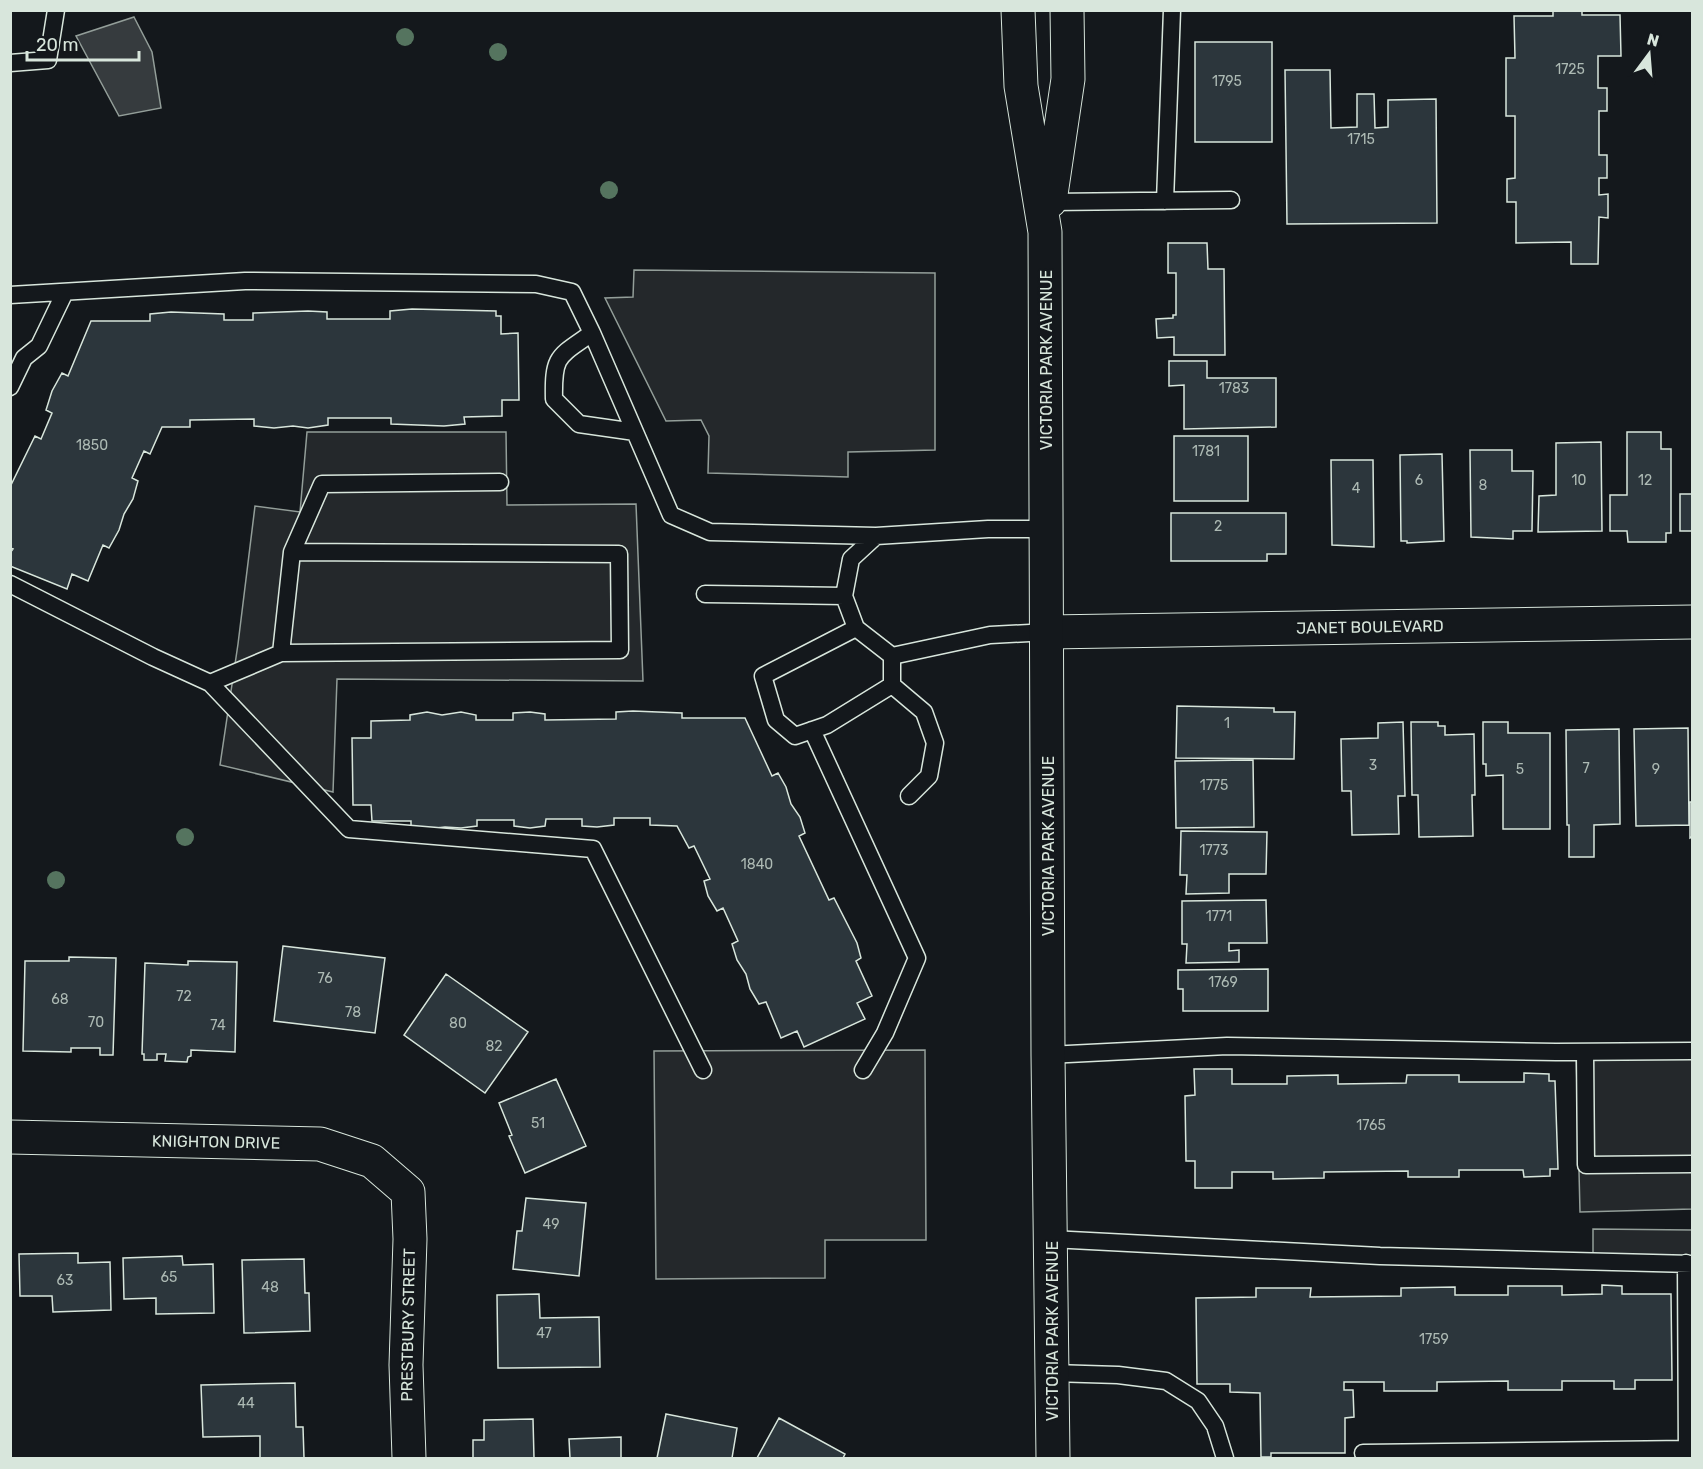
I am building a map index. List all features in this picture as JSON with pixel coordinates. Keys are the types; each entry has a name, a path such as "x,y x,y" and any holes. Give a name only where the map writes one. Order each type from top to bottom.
{"main road":[{"name":"VICTORIA PARK AVENUE","path":"1018,10 1021,86 1047,217"},
{"name":"VICTORIA PARK AVENUE","path":"1053,1458 1048,1055 1047,217 1068,79 1067,10"},
{"name":"JANET BOULEVARD","path":"1048,632 1692,622"},
{"name":"KNIGHTON DRIVE","path":"10,1137 320,1144 372,1161 408,1192"},
{"name":"PRESTBURY STREET","path":"408,1192 410,1239 406,1365 409,1458"}],"lane":[{"path":"10,63 48,60 56,10"},
{"path":"1165,201 1172,10"},
{"path":"1047,217 1165,201 1231,200"},
{"path":"10,295 245,281 536,284 572,292 671,515 710,532 876,536 988,529 1047,529"},
{"path":"10,387 24,358 39,346 65,292"},
{"path":"592,333 560,356 553,372 554,399 579,424 635,432"},
{"path":"281,653 292,552 322,484 500,482"},
{"path":"876,536 851,559 844,596 856,628 892,656 990,635 1048,632"},
{"path":"210,682 281,653 620,650 619,554 292,552"},
{"path":"10,584 153,657 210,682 349,829 593,849 703,1071"},
{"path":"705,594 844,596"},
{"path":"856,628 763,676 776,720 795,736 827,725 892,685"},
{"path":"892,656 892,685 924,712 935,743 929,776 909,796"},
{"path":"812,730 917,958 885,1033 863,1070"},
{"path":"1048,1055 1227,1046 1585,1052 1692,1051"},
{"path":"1585,1052 1586,1166 1692,1164"},
{"path":"1051,1239 1380,1256 1689,1264 1687,1454 1363,1453"},
{"path":"1052,1372 1118,1375 1166,1381 1198,1401 1215,1426 1225,1458"}],"shaded area":[{"path":"134,17 152,52 161,108 119,116 76,36"},
{"path":"634,270 935,273 935,450 848,452 848,477 708,473 709,436 701,420 666,421 605,298 633,297"},
{"path":"307,432 506,432 507,505 636,504 643,681 337,679 333,792 220,765 255,506 300,512"},
{"path":"1692,1044 1692,1209 1580,1212 1576,1047"},
{"path":"925,1050 926,1240 825,1240 825,1278 656,1279 654,1051"},
{"path":"1593,1229 1692,1230 1692,1458 1682,1264 1593,1263"}],"building":[{"path":"1553,10 1582,10 1582,15 1620,15 1621,56 1598,56 1598,88 1607,88 1607,111 1599,111 1599,155 1607,155 1607,178 1599,178 1599,195 1608,194 1608,218 1599,217 1598,264 1571,264 1571,242 1516,243 1516,202 1507,202 1507,179 1515,178 1515,116 1506,116 1506,58 1515,58 1514,16 1553,16"},
{"path":"1195,42 1272,42 1272,142 1195,142"},
{"path":"1285,70 1330,70 1331,128 1357,127 1357,94 1374,94 1375,128 1388,127 1388,100 1436,99 1437,223 1287,224"},
{"path":"1168,243 1207,243 1208,269 1224,269 1225,355 1174,355 1174,337 1157,338 1156,319 1173,318 1173,315 1176,315 1176,273 1168,273"},
{"path":"412,309 496,311 496,316 501,316 501,334 518,333 519,400 502,400 502,416 464,417 465,424 444,426 391,424 391,418 328,418 328,425 308,428 254,426 254,419 190,420 190,427 162,427 150,454 144,451 132,478 138,481 133,499 124,514 119,530 109,548 103,545 88,581 72,574 67,589 10,566 10,553 13,549 10,548 11,485 35,436 41,439 52,413 46,410 52,391 62,373 68,376 91,321 150,321 150,314 171,312 224,314 224,320 253,320 253,313 308,311 327,312 327,319 390,319 390,311"},
{"path":"1169,361 1207,361 1207,378 1276,378 1276,427 1184,429 1184,385 1169,386"},
{"path":"1627,432 1661,432 1661,449 1671,449 1671,533 1666,533 1666,542 1628,542 1627,531 1610,531 1610,495 1627,495"},
{"path":"1174,436 1248,436 1248,501 1174,501"},
{"path":"1601,442 1602,531 1538,532 1539,496 1556,495 1556,443"},
{"path":"1470,450 1512,450 1512,471 1533,471 1532,531 1513,531 1513,539 1471,537"},
{"path":"1442,454 1444,541 1407,543 1407,541 1401,541 1400,455"},
{"path":"1331,460 1373,460 1374,547 1332,545"},
{"path":"1680,494 1692,494 1692,531 1680,531"},
{"path":"1171,513 1286,513 1286,554 1267,554 1267,561 1171,561"},
{"path":"1177,706 1274,708 1274,712 1295,712 1294,759 1176,758"},
{"path":"427,712 442,715 461,712 476,715 476,720 513,720 513,713 530,712 545,714 545,720 616,719 616,712 682,713 682,718 745,718 772,776 778,773 786,787 791,804 800,817 805,833 799,836 829,900 834,898 857,943 861,958 856,961 872,996 857,1003 865,1019 804,1047 797,1031 781,1038 766,1002 759,1004 750,989 746,974 737,960 732,944 738,941 723,908 717,911 708,896 704,881 710,879 694,846 689,848 677,826 650,825 650,818 614,818 614,825 597,827 582,826 582,819 546,819 545,826 530,828 514,826 514,820 477,820 477,826 427,829 411,827 411,821 372,821 371,805 353,805 352,738 371,738 371,721 410,720 410,715"},
{"path":"1403,722 1405,796 1398,796 1399,834 1352,835 1351,791 1342,791 1341,739 1378,738 1378,723"},
{"path":"1411,722 1438,722 1438,726 1445,726 1445,735 1474,734 1473,836 1419,837 1418,795 1412,795"},
{"path":"1483,722 1508,722 1508,733 1550,733 1550,829 1503,829 1503,775 1486,776 1486,764 1483,764"},
{"path":"1688,728 1689,825 1636,826 1634,729"},
{"path":"1619,729 1620,824 1594,825 1594,857 1569,857 1566,730"},
{"path":"1253,760 1254,827 1176,828 1175,761"},
{"path":"1690,802 1692,802 1692,837 1690,838"},
{"path":"1181,831 1267,832 1266,874 1229,874 1229,893 1186,894 1187,875 1180,875"},
{"path":"1266,900 1267,943 1229,943 1229,951 1239,950 1239,962 1186,963 1187,944 1182,944 1182,901"},
{"path":"283,946 385,958 375,1033 274,1021"},
{"path":"69,957 116,958 113,1055 100,1055 100,1048 71,1048 71,1052 23,1051 25,961 69,961"},
{"path":"188,961 237,962 235,1052 191,1050 191,1056 188,1057 187,1062 165,1061 166,1054 157,1054 157,1060 144,1060 144,1054 142,1054 145,963 188,965"},
{"path":"1268,969 1268,1011 1183,1011 1183,989 1178,989 1178,970"},
{"path":"446,974 528,1032 485,1093 404,1035"},
{"path":"1194,1069 1232,1069 1232,1084 1287,1084 1287,1076 1338,1075 1338,1084 1406,1083 1407,1075 1459,1075 1459,1082 1524,1082 1524,1073 1549,1074 1549,1081 1555,1081 1558,1169 1550,1169 1550,1176 1524,1177 1523,1170 1459,1170 1459,1177 1408,1177 1408,1171 1324,1172 1324,1178 1273,1179 1273,1172 1232,1172 1232,1188 1195,1188 1195,1161 1186,1161 1185,1096 1195,1095"},
{"path":"556,1079 586,1146 525,1173 509,1136 512,1135 499,1103"},
{"path":"526,1198 586,1203 579,1276 513,1269 517,1231 522,1231"},
{"path":"78,1253 78,1263 110,1262 111,1310 53,1312 52,1296 20,1296 19,1254"},
{"path":"182,1256 183,1265 213,1264 214,1313 156,1314 156,1298 124,1299 123,1258"},
{"path":"304,1259 305,1293 309,1293 310,1331 244,1333 242,1260"},
{"path":"1602,1285 1622,1286 1622,1294 1671,1294 1672,1380 1635,1380 1635,1389 1614,1389 1614,1381 1562,1381 1562,1390 1508,1390 1508,1381 1437,1382 1437,1391 1384,1391 1384,1382 1344,1382 1344,1390 1353,1390 1354,1417 1345,1418 1345,1453 1271,1453 1271,1457 1261,1457 1260,1393 1230,1392 1230,1384 1197,1384 1196,1298 1256,1297 1256,1288 1311,1288 1310,1297 1401,1296 1401,1288 1455,1287 1455,1295 1508,1295 1508,1286 1562,1286 1562,1295 1602,1294"},
{"path":"539,1294 540,1318 599,1317 600,1367 498,1368 497,1295"},
{"path":"295,1383 296,1427 303,1427 304,1458 260,1458 260,1436 203,1437 201,1385"},
{"path":"666,1414 737,1428 732,1458 657,1458"},
{"path":"779,1418 845,1454 843,1458 757,1458"},
{"path":"533,1419 534,1458 473,1458 473,1440 484,1440 484,1420"},
{"path":"621,1437 621,1458 570,1458 569,1439"}]}
